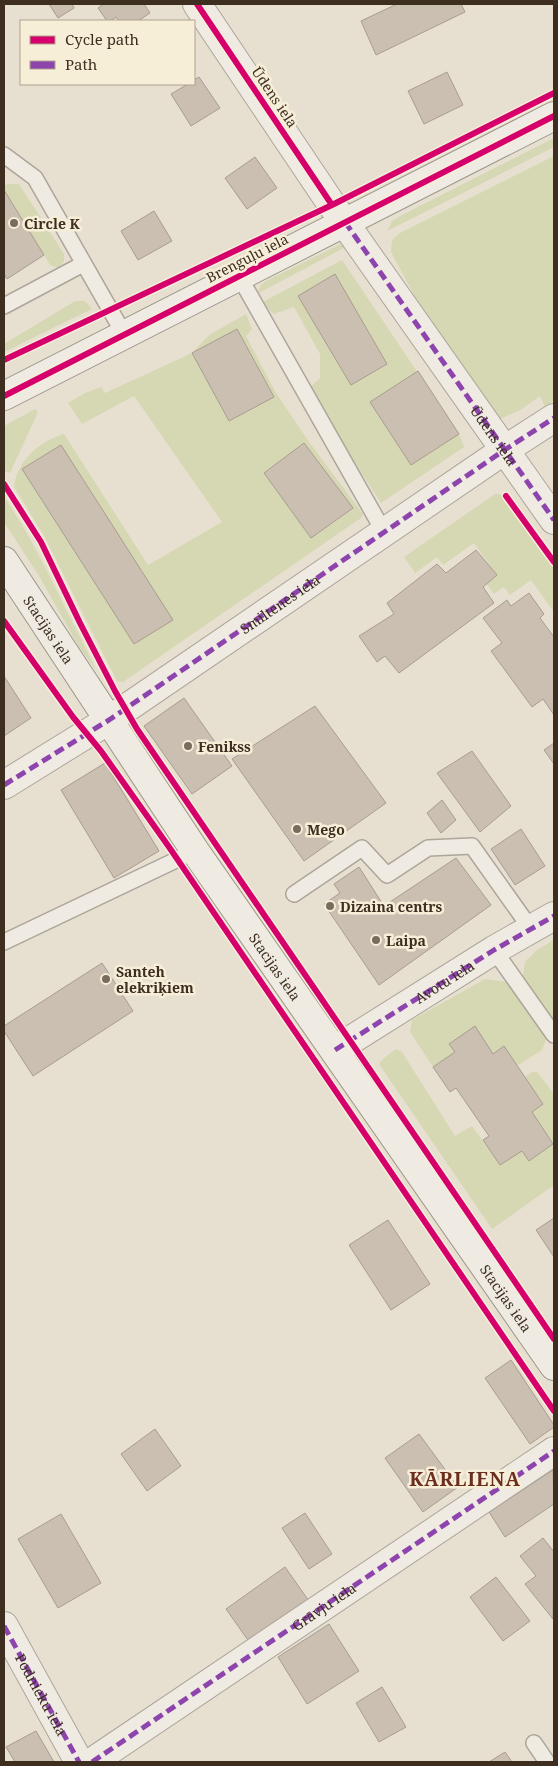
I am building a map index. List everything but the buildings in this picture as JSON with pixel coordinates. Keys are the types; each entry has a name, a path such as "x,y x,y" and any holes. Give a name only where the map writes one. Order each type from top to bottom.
{"street":[{"name":"Ūdens iela","path":"198,4 345,222 554,520"},
{"name":"Brenguļu iela","path":"4,396 554,116"},
{"name":"Smiltenes iela","path":"4,785 109,720 554,418"},
{"name":"Stacijas iela","path":"4,561 195,851 552,1357"},
{"name":"Avotu iela","path":"335,1050 494,950 554,916"},
{"name":"Grāvju iela","path":"92,1762 554,1451"},
{"name":"Podnieku iela","path":"4,1626 79,1762"}],"lane":[{"path":"4,156 35,178 124,334"},
{"path":"4,306 83,264"},
{"path":"239,276 384,532"},
{"path":"294,894 362,848 387,875 428,848 472,846 531,930"},
{"path":"4,942 195,851"},
{"path":"494,950 554,1035"},
{"path":"534,1743 547,1762"}],"green space":[{"path":"554,138 554,147 387,231 392,221 402,215"},
{"path":"554,156 554,400 545,407 540,396 522,409 496,421 415,297 391,252 392,240 400,233"},
{"path":"19,184 64,254 64,261 59,268 50,265 4,190 4,186"},
{"path":"343,243 353,243 257,294 261,285 268,280"},
{"path":"342,260 459,434 464,447 381,503 307,390 320,378 320,354 294,307 274,314 261,303"},
{"path":"75,301 85,301 92,309 4,352 4,344"},
{"path":"246,314 252,329 246,336 276,393 309,442 363,514 361,518 123,682 117,681 43,534 14,487 16,478 31,453 46,442 64,434 148,565 222,522 134,396 82,424 68,403 85,393 101,387 105,393 192,353 209,335"},
{"path":"35,409 38,412 10,473 5,471 4,426"},
{"path":"495,494 506,497 554,567 554,612 531,580 510,595 504,587 494,594 482,578 493,570 474,543 443,565 437,557 415,573 404,557"},
{"path":"4,497 38,553 96,670 79,647 39,576 4,522"},
{"path":"554,940 554,1020 523,976 525,962 537,950"},
{"path":"485,979 507,982 543,1033 546,1040 542,1050 517,1066 493,1054 475,1027 449,1044 455,1052 433,1067 410,1032 412,1020"},
{"path":"396,1049 402,1052 455,1136 472,1126 500,1165 522,1151 529,1161 553,1144 532,1112 543,1104 525,1077 532,1072 537,1072 554,1094 554,1185 492,1229 379,1064"}],"marked path":[{"path":"345,222 554,520"},
{"path":"4,785 109,720 554,418"},
{"path":"335,1050 494,950 554,916"},
{"path":"92,1762 554,1451"},
{"path":"4,1626 79,1762"}],"cycle path":[{"path":"197,4 332,205"},
{"path":"4,360 332,205 554,93"},
{"path":"4,396 554,116"},
{"path":"4,484 41,542 80,623 137,729 554,1339"},
{"path":"506,496 554,562"},
{"path":"4,621 73,717 101,751 169,847 554,1411"}],"place":[{"name":"Circle K","path":"14,223"},
{"name":"Fenikss","path":"188,746"},
{"name":"Mego","path":"297,829"},
{"name":"Dizaina centrs","path":"330,906"},
{"name":"Laipa","path":"376,940"},
{"name":"Santeh elekriķiem","path":"106,979"}],"district":[{"name":"KĀRLIENA","path":"465,1479"}]}
